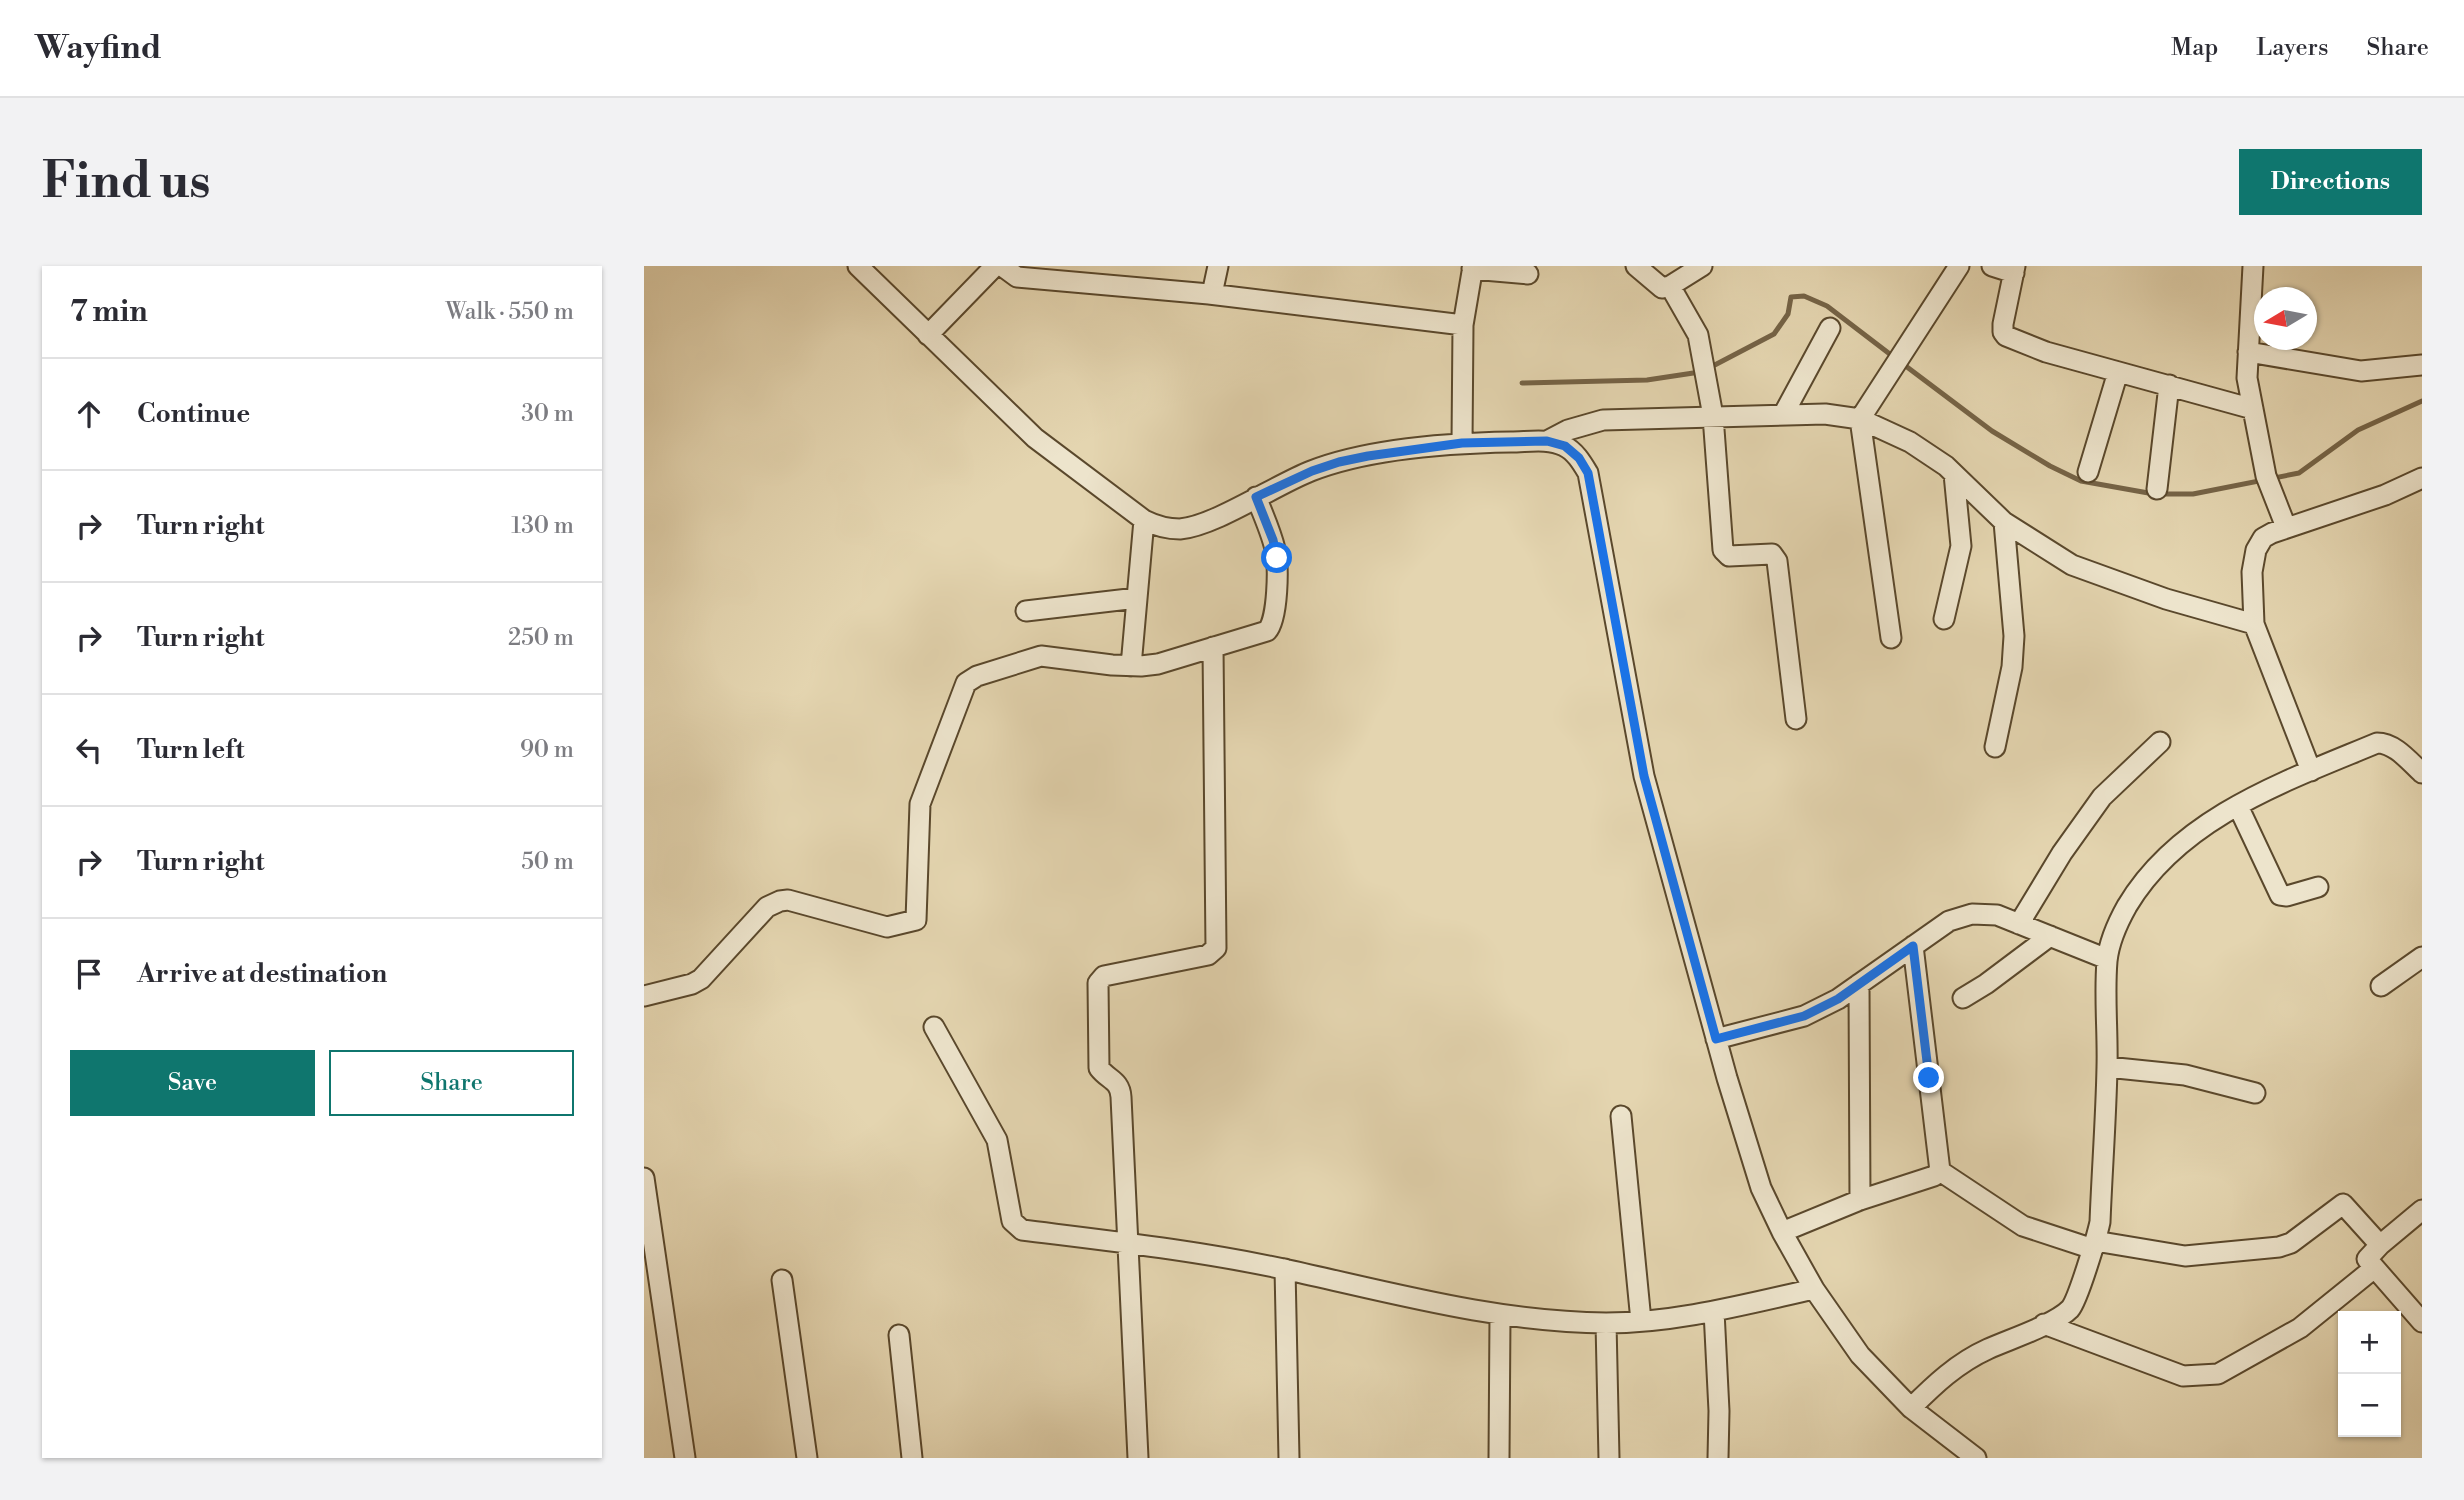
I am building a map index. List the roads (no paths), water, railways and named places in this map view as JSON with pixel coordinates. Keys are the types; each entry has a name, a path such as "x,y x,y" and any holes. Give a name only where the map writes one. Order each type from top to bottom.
{"street":[{"path":"858,266 1035,438 1144,520 1160,527 1181,529 1207,521 1312,471 1368,456 1462,443 1547,441 1565,446 1579,458 1588,473 1644,776 1716,1039 1761,1188 1814,1289 1860,1355 1910,1408 1976,1458"},
{"path":"928,335 995,266"},
{"path":"1002,266 1017,278 1212,294 1463,326"},
{"path":"1212,294 1218,266"},
{"path":"1636,266 1658,287 1670,286 1702,266"},
{"path":"1891,638 1860,419 1959,266"},
{"path":"1992,266 2014,270 2003,324 2006,336 2046,352 2253,409"},
{"path":"2253,266 2247,378 2267,480 2286,527"},
{"path":"1462,443 1463,326 1473,267 1528,274"},
{"path":"1670,286 1698,335 1713,416 1721,545 1729,556 1770,553 1777,561 1796,719"},
{"path":"1783,415 1830,328"},
{"path":"2248,352 2361,371 2422,365"},
{"path":"2088,472 2118,372"},
{"path":"2157,489 2169,385"},
{"path":"1547,441 1568,430 1603,420 1825,414 1860,419 1910,442 1954,474 2004,523 2072,565 2166,598 2254,624"},
{"path":"1944,619 1961,546 1954,474"},
{"path":"2311,771 2254,624 2252,572 2256,550 2263,538 2286,527 2385,495 2422,478"},
{"path":"644,996 697,982 767,907 780,901 788,900 887,927 916,920 921,800 966,683 977,676 1041,656 1131,666 1158,664 1267,631 1274,620 1277,558 1256,497"},
{"path":"1131,666 1144,520"},
{"path":"1995,747 2012,667 2014,636 2004,523"},
{"path":"1026,611 1137,598"},
{"path":"1138,1458 1121,1090 1115,1080 1099,1068 1098,980 1104,976 1208,955 1216,948 1213,647"},
{"path":"2019,924 2062,853 2102,797 2160,743"},
{"path":"1910,1408 1937,1381 1960,1364 2044,1324 2066,1312 2074,1304 2100,1222 2107,1067 2107,959 2118,922 2142,881 2186,838 2238,806 2311,771 2382,743 2397,750 2422,773"},
{"path":"2238,806 2280,895 2287,896 2318,887"},
{"path":"1716,1039 1804,1016 1838,999 1949,920 1972,914 1997,915 2107,959"},
{"path":"1963,998 2050,936"},
{"path":"1913,946 1940,1171 2023,1226 2094,1245 2185,1256 2279,1247 2291,1243 2343,1204 2380,1245"},
{"path":"2381,986 2422,957"},
{"path":"1859,984 1860,1200"},
{"path":"934,1027 997,1140 1014,1225 1021,1230 1127,1242 1285,1269 1500,1316 1606,1323 1641,1321 1714,1311 1814,1289"},
{"path":"2107,1067 2185,1075 2255,1093"},
{"path":"1621,1116 1641,1321"},
{"path":"1782,1232 1860,1200 1934,1176 1940,1171"},
{"path":"644,1178 685,1458"},
{"path":"2422,1210 2367,1259 2422,1322"},
{"path":"1285,1269 1289,1458"},
{"path":"2044,1324 2183,1376 2208,1376 2218,1374 2300,1328 2373,1269"},
{"path":"782,1280 807,1458"},
{"path":"1714,1311 1720,1411 1718,1458"},
{"path":"1499,1458 1500,1316"},
{"path":"1606,1323 1609,1458"},
{"path":"900,1335 912,1458"}],"waterway":[{"path":"1709,368 1774,334 1788,314 1791,297 1804,296 1827,306 1895,358"},
{"path":"1903,364 1992,431 2050,466 2081,481 2154,494 2193,494 2299,473 2358,430 2422,401"},
{"path":"1522,383 1647,380 1700,372"}]}
